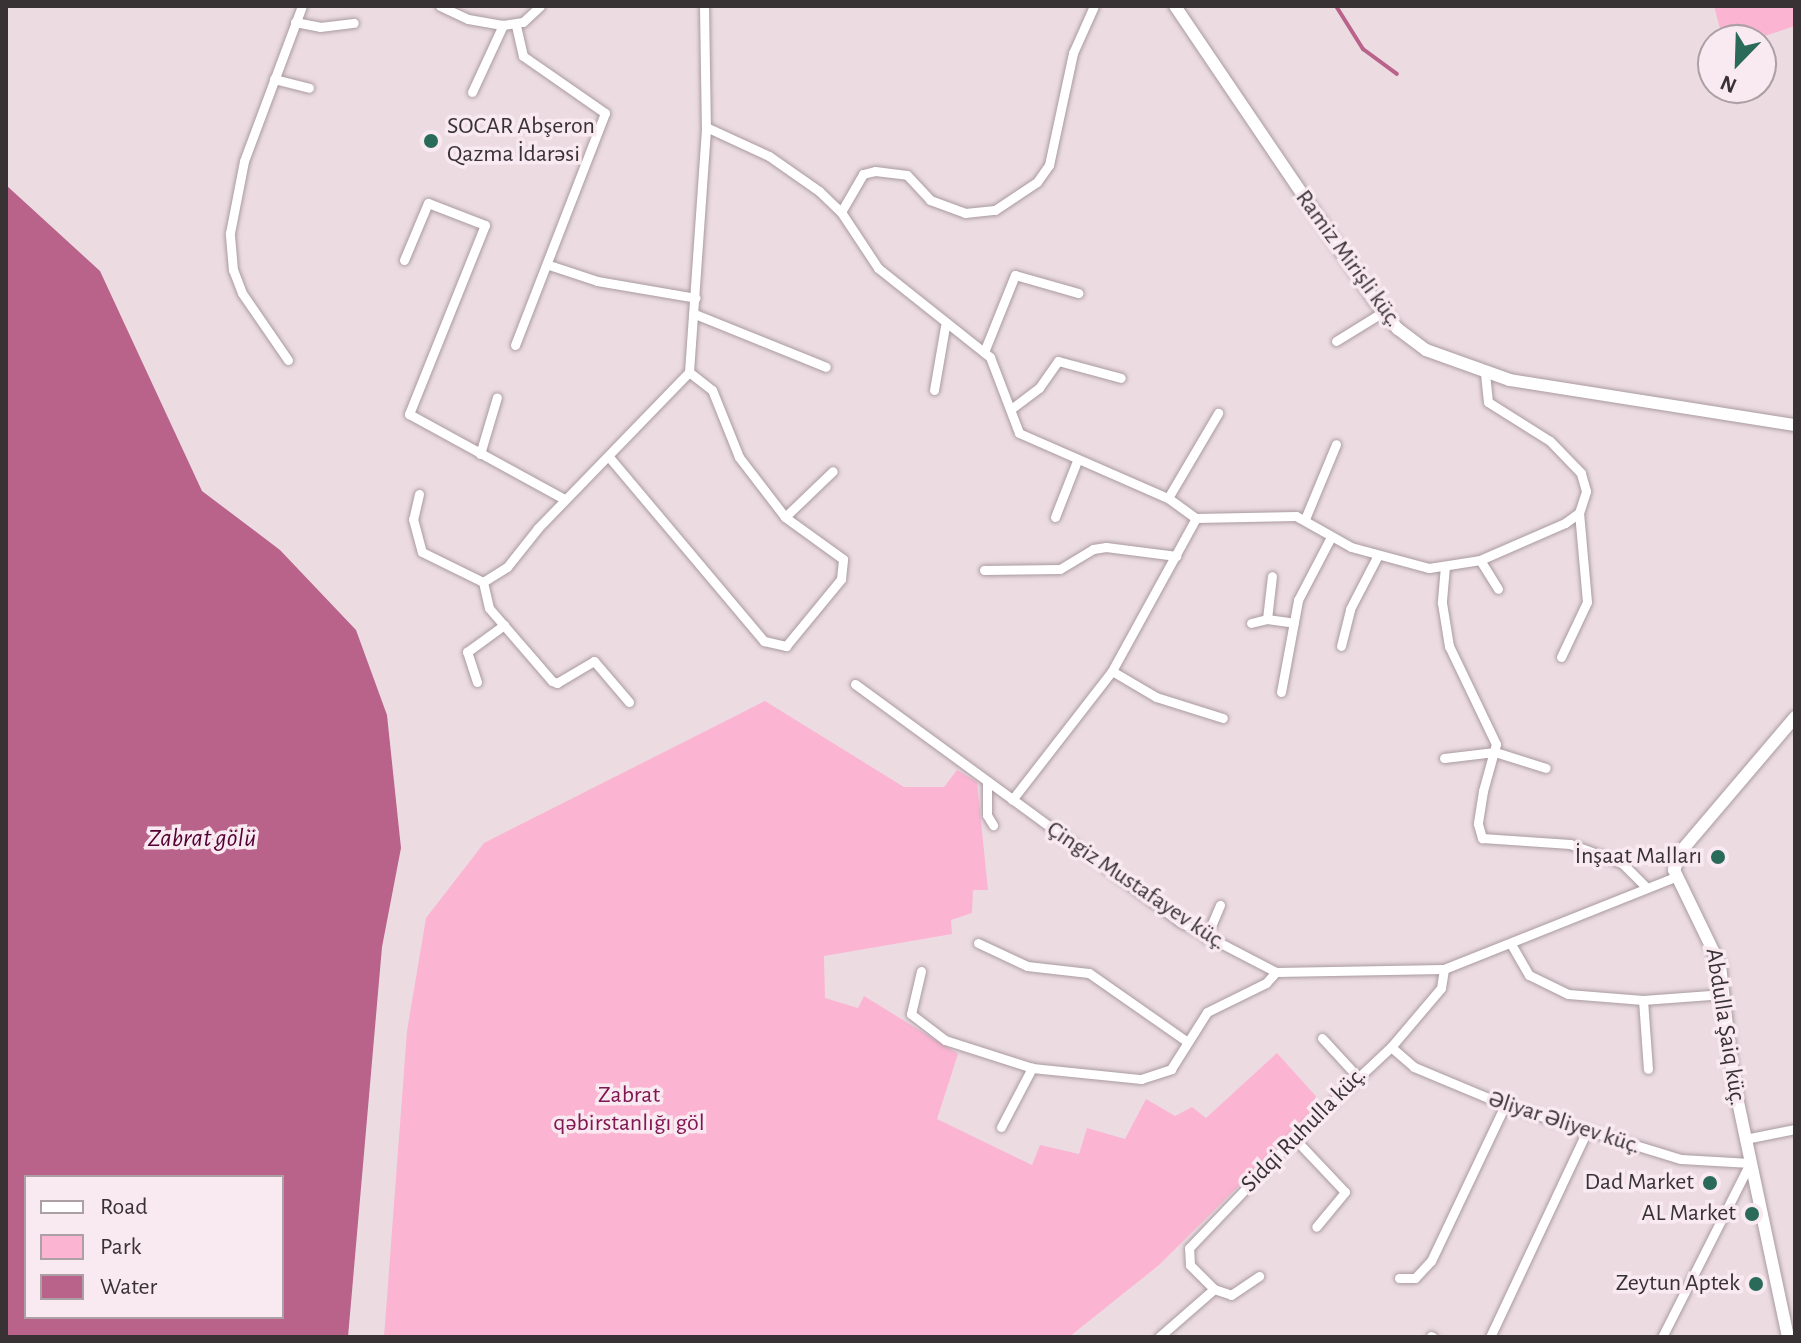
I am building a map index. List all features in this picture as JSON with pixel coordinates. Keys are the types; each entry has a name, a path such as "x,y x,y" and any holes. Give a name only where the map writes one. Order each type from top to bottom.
{"street":[{"path":"288,360 242,293 230,254 236,190 302,6"},
{"path":"440,6 468,19 503,25 516,25 540,6"},
{"path":"483,582 507,567 564,499 609,457 689,372 706,127 704,6"},
{"path":"841,212 863,174 875,171 907,175 930,200 965,213 995,210 1037,182 1049,165 1073,53 1094,6"},
{"name":"Ramiz Mirişli küç.","path":"1175,6 1383,312 1426,350 1485,373 1795,425"},
{"path":"295,22 320,27 354,23"},
{"path":"472,92 503,25"},
{"path":"515,345 549,265 605,113 523,56 516,25"},
{"path":"274,79 309,88"},
{"path":"706,127 795,172 841,212 878,268 945,326 984,352 996,366 1019,433 1077,461 1168,498 1196,518 1305,519 1331,537 1409,567 1445,566 1480,560 1579,513"},
{"path":"404,260 428,203 485,225 409,414 564,499"},
{"path":"549,265 597,281 696,298"},
{"path":"984,352 1015,275 1078,293"},
{"path":"1336,341 1383,312"},
{"path":"695,314 826,367"},
{"path":"934,390 945,326"},
{"path":"1011,409 1039,388 1058,361 1121,378"},
{"path":"609,457 764,641 777,648 786,646 841,579 843,559 785,517 739,457 712,390 689,372"},
{"path":"1485,373 1488,402 1550,441 1581,473 1586,491 1579,513 1587,602 1561,657"},
{"path":"480,454 497,397"},
{"path":"1168,498 1218,413"},
{"path":"1305,519 1336,444"},
{"path":"1055,517 1077,461"},
{"path":"785,517 833,471"},
{"path":"419,494 413,519 422,552 483,582"},
{"path":"1012,800 1112,671 1196,518"},
{"path":"1281,692 1306,577 1331,537"},
{"path":"984,570 1060,569 1093,549 1106,547 1176,556"},
{"path":"1341,646 1350,609 1377,557"},
{"path":"1480,560 1498,589"},
{"path":"1445,566 1442,603 1449,646 1494,736 1495,752 1483,791 1478,824 1482,838 1570,844 1622,863 1645,886"},
{"path":"1267,619 1272,576"},
{"path":"483,582 489,608 552,681 557,683 594,661 629,702"},
{"path":"1251,623 1267,619 1294,623"},
{"path":"477,682 470,647 504,625"},
{"path":"1112,671 1156,697 1223,718"},
{"name":"Çingiz Mustafayev küç.","path":"855,684 1206,938 1276,972 1444,969 1511,944 1645,886 1675,877"},
{"path":"1675,877 1682,850 1795,717"},
{"path":"1444,758 1495,752 1546,768"},
{"path":"987,781 987,815 993,825"},
{"name":"Abdulla Şaiq küç.","path":"1675,877 1713,941 1724,994 1745,1139 1788,1337"},
{"path":"1206,938 1220,905"},
{"path":"978,943 1027,966 1089,973 1186,1041"},
{"path":"1511,944 1540,985 1568,994 1643,1000 1724,994"},
{"name":"Sidqi Ruhulla küç.","path":"1214,1289 1190,1265 1189,1248 1294,1138 1391,1047 1441,988 1444,969"},
{"path":"921,971 911,1004 916,1023 965,1050 1032,1068 1150,1077 1171,1069 1207,1012 1266,983 1276,972"},
{"path":"1643,1000 1648,1069"},
{"path":"1322,1038 1357,1076"},
{"name":"Əliyar Əliyev küç.","path":"1391,1047 1414,1067 1505,1105 1681,1159 1750,1163"},
{"path":"1001,1127 1032,1068"},
{"path":"1399,1278 1415,1278 1431,1261 1505,1105"},
{"path":"1745,1139 1795,1129"},
{"path":"1490,1337 1587,1131"},
{"path":"1294,1138 1345,1192 1316,1227"},
{"path":"1662,1337 1750,1163"},
{"path":"1159,1337 1214,1289 1231,1295 1259,1276"}],"green space":[{"path":"1714,6 1795,6 1795,26 1777,32 1777,24 1719,24"},
{"name":"Zabrat qəbirstanlığı göl","path":"765,701 904,787 944,787 957,770 977,782 988,890 973,890 972,913 951,920 952,934 824,956 825,998 858,1008 864,996 958,1054 937,1119 1032,1165 1040,1145 1079,1154 1087,1128 1125,1139 1146,1099 1175,1116 1192,1107 1206,1118 1277,1053 1322,1103 1159,1265 1069,1337 384,1337 407,1031 426,918 484,843"}],"water":[{"name":"Zabrat gölü","path":"6,185 100,271 202,491 280,550 356,630 387,715 401,848 382,947 348,1337 6,1337"}],"waterway":[{"path":"1336,6 1363,49 1397,74"}],"place":[{"name":"SOCAR Abşeron Qazma İdarəsi","path":"431,141"},
{"name":"İnşaat Malları","path":"1718,857"},
{"name":"Dad Market","path":"1710,1183"},
{"name":"AL Market","path":"1752,1214"},
{"name":"Zeytun Aptek","path":"1756,1284"}]}
